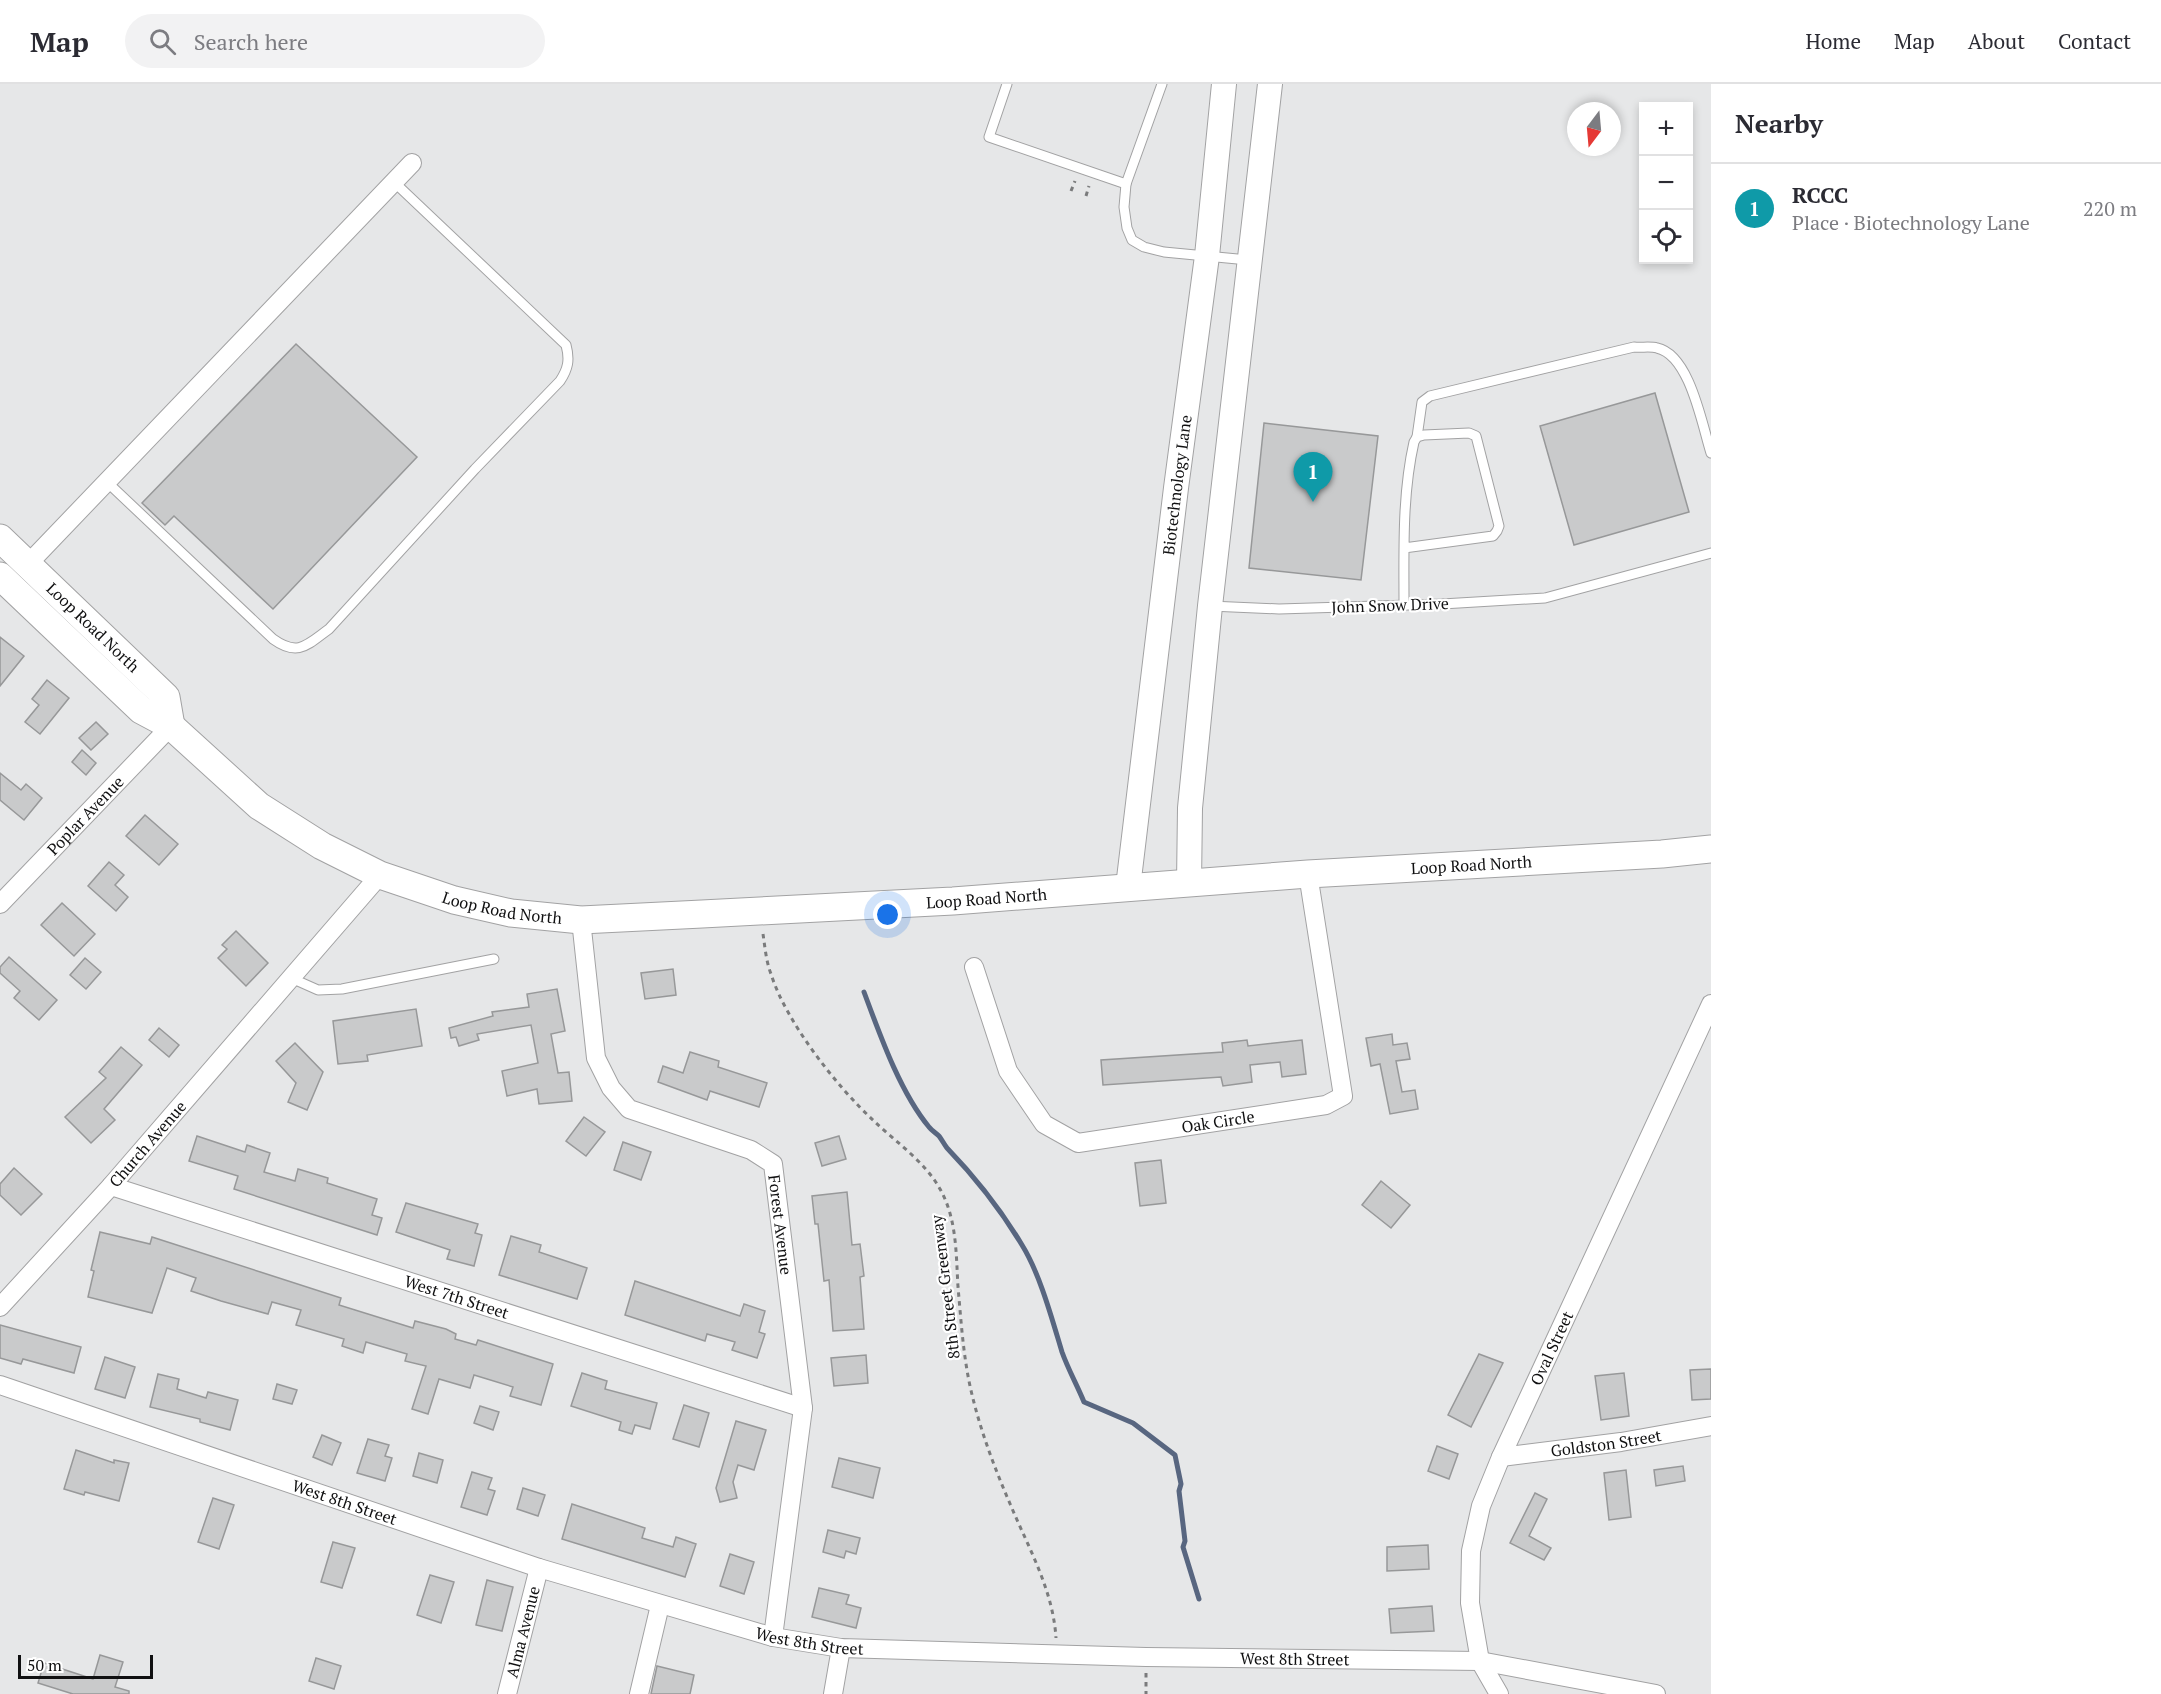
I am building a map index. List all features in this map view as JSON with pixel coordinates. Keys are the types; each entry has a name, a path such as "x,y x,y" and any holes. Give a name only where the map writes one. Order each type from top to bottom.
{"main road":[{"name":"Loop Road North","path":"0,538 166,697 171,726"},
{"name":"Loop Road North","path":"0,576 141,710 171,726 260,806 322,846 380,875 454,900 512,913 581,921 953,901 1308,873 1711,849"}],"street":[{"name":"Biotechnology Lane","path":"1128,887 1176,488 1207,256 1224,84"},
{"path":"1189,883 1190,808 1210,606 1270,84"},
{"path":"28,564 412,163"},
{"name":"Poplar Avenue","path":"0,904 171,726"},
{"name":"Oak Circle","path":"974,967 1008,1071 1044,1124 1078,1143 1326,1105 1343,1096 1308,873"},
{"name":"Church Avenue","path":"0,1307 111,1186 380,875"},
{"name":"Forest Avenue","path":"581,921 596,1058 611,1088 629,1109 751,1150 773,1164 802,1408 773,1637"},
{"name":"Oval Street","path":"1499,1694 1480,1661 1470,1603 1471,1551 1481,1506 1709,1009"},
{"name":"West 7th Street","path":"111,1186 802,1408"},
{"name":"West 8th Street","path":"0,1385 539,1568 773,1637 841,1648 1137,1657 1480,1661 1656,1694"},
{"name":"Goldston Street","path":"1502,1457 1621,1443 1711,1425"},
{"name":"Alma Avenue","path":"507,1694 539,1568"},
{"path":"639,1694 660,1605"},
{"path":"833,1694 841,1648"}],"lane":[{"path":"1007,84 989,137 1126,184"},
{"path":"1162,84 1126,184 1124,207 1127,228 1132,240 1164,252 1251,260"},
{"path":"107,482 284,647 301,648 329,629 475,469 560,381 568,367 569,356 566,345 394,182"},
{"path":"1404,605 1408,474 1422,402 1430,396 1634,347 1659,348 1676,359 1689,382 1711,453"},
{"path":"1404,548 1493,536 1499,526 1476,436 1469,433 1417,437"},
{"name":"John Snow Drive","path":"1210,606 1279,609 1545,598 1711,553"},
{"path":"291,978 318,990 342,989 494,958"}],"path":[{"name":"8th Street Greenway","path":"760,911 768,963 775,985 811,1048 835,1080 871,1119 929,1173 941,1190 948,1206 955,1235 965,1355 976,1408 989,1452 1043,1580 1051,1605 1056,1637"}],"building":[{"path":"296,344 417,457 273,609 174,516 165,525 142,503"},
{"path":"1655,393 1689,512 1574,545 1540,426"},
{"path":"1264,423 1378,436 1361,580 1249,568"},
{"path":"0,637 24,656 0,686"},
{"path":"47,680 69,698 40,734 25,722 39,705 32,699"},
{"path":"96,722 108,734 91,750 79,738"},
{"path":"82,750 96,763 86,775 72,762"},
{"path":"0,773 21,790 26,784 42,798 24,820 0,800"},
{"path":"145,815 178,844 159,865 126,836"},
{"path":"109,862 124,875 115,885 128,897 116,911 88,886"},
{"path":"62,903 95,934 74,956 41,925"},
{"path":"236,931 268,963 246,986 218,958 227,949 222,945"},
{"path":"9,957 57,1000 39,1020 14,998 20,991 0,973 0,967"},
{"path":"85,958 101,972 86,989 70,975"},
{"path":"673,969 676,995 645,999 641,973"},
{"path":"557,989 565,1031 551,1034 558,1073 569,1072 572,1101 539,1104 537,1089 507,1096 502,1071 538,1063 531,1025 477,1034 479,1040 459,1046 456,1037 451,1038 449,1028 493,1016 492,1012 529,1007 527,994"},
{"path":"416,1009 422,1046 367,1055 368,1061 338,1064 333,1021"},
{"path":"159,1028 179,1045 169,1057 149,1040"},
{"path":"1392,1034 1393,1045 1407,1043 1410,1059 1396,1061 1402,1092 1415,1090 1418,1109 1390,1114 1380,1064 1371,1066 1366,1038"},
{"path":"1247,1040 1248,1046 1302,1040 1306,1074 1282,1077 1280,1062 1250,1065 1252,1082 1223,1086 1221,1077 1103,1085 1101,1060 1223,1052 1222,1043"},
{"path":"295,1043 323,1072 307,1110 288,1102 296,1083 276,1061"},
{"path":"121,1047 142,1065 104,1109 115,1120 91,1143 65,1117 106,1078 99,1072"},
{"path":"690,1052 719,1061 718,1067 767,1083 759,1107 710,1091 707,1100 658,1082 663,1066 683,1073"},
{"path":"584,1117 605,1132 586,1156 566,1141"},
{"path":"197,1136 245,1152 247,1145 270,1153 264,1172 295,1181 298,1169 328,1178 327,1183 377,1199 372,1215 382,1218 377,1235 234,1189 238,1176 189,1161"},
{"path":"839,1136 846,1159 822,1166 815,1143"},
{"path":"623,1142 651,1152 641,1180 614,1170"},
{"path":"1161,1160 1166,1203 1140,1206 1135,1163"},
{"path":"14,1168 42,1194 21,1215 0,1195 0,1184"},
{"path":"1381,1181 1410,1205 1391,1228 1362,1205"},
{"path":"847,1192 852,1245 860,1244 864,1276 860,1277 864,1329 833,1331 829,1280 824,1281 818,1224 815,1224 812,1196"},
{"path":"406,1203 478,1224 475,1233 482,1235 474,1266 447,1259 450,1250 396,1232"},
{"path":"100,1232 150,1244 152,1237 341,1298 339,1305 413,1328 415,1321 446,1329 456,1334 455,1339 476,1345 478,1340 553,1364 541,1405 510,1396 513,1387 474,1375 470,1388 439,1379 428,1414 412,1409 426,1366 405,1361 407,1354 366,1342 363,1353 342,1346 344,1339 296,1325 301,1310 272,1302 268,1314 221,1301 191,1291 196,1278 167,1268 152,1313 88,1297 94,1271 91,1270"},
{"path":"511,1236 541,1245 539,1252 587,1268 577,1299 499,1275"},
{"path":"635,1281 740,1316 744,1304 765,1311 759,1332 765,1334 757,1358 732,1350 735,1342 707,1334 705,1341 625,1315"},
{"path":"0,1325 81,1347 74,1373 23,1359 21,1364 0,1358"},
{"path":"1479,1354 1503,1363 1471,1427 1448,1415"},
{"path":"866,1355 868,1383 834,1386 831,1358"},
{"path":"105,1357 135,1367 125,1398 95,1389"},
{"path":"1711,1369 1711,1399 1692,1400 1690,1370"},
{"path":"582,1373 607,1381 605,1389 657,1403 650,1429 635,1425 632,1434 619,1430 621,1422 571,1406"},
{"path":"1624,1373 1629,1416 1601,1420 1595,1376"},
{"path":"158,1374 179,1379 177,1389 206,1398 208,1392 238,1400 230,1430 200,1422 200,1419 150,1407"},
{"path":"277,1384 297,1390 292,1404 273,1399"},
{"path":"684,1405 709,1413 699,1447 673,1439"},
{"path":"480,1406 499,1412 493,1430 474,1423"},
{"path":"736,1421 766,1430 754,1470 738,1465 733,1482 737,1498 720,1502 716,1488"},
{"path":"322,1435 341,1443 332,1465 313,1457"},
{"path":"368,1439 389,1445 385,1456 392,1458 385,1481 357,1473"},
{"path":"1437,1446 1458,1454 1449,1479 1428,1471"},
{"path":"76,1450 114,1463 114,1460 129,1463 119,1501 64,1489"},
{"path":"419,1453 443,1460 437,1483 413,1476"},
{"path":"839,1458 880,1468 873,1498 832,1487"},
{"path":"1683,1466 1685,1481 1656,1486 1654,1470"},
{"path":"1626,1470 1631,1517 1609,1520 1604,1473"},
{"path":"472,1472 492,1478 488,1489 495,1491 487,1515 461,1507"},
{"path":"523,1488 545,1495 538,1516 517,1509"},
{"path":"1535,1493 1547,1499 1529,1536 1551,1548 1544,1560 1510,1543"},
{"path":"213,1498 234,1505 219,1549 198,1542"},
{"path":"572,1504 645,1528 642,1538 673,1547 676,1537 696,1544 685,1577 562,1539"},
{"path":"828,1530 860,1538 856,1554 846,1551 844,1558 823,1552"},
{"path":"333,1542 355,1548 342,1588 321,1582"},
{"path":"1428,1545 1429,1569 1387,1571 1387,1547"},
{"path":"730,1554 754,1562 744,1594 720,1586"},
{"path":"430,1575 454,1582 441,1623 417,1615"},
{"path":"487,1580 513,1587 502,1631 476,1625"},
{"path":"819,1588 849,1595 846,1604 861,1608 856,1628 812,1617"},
{"path":"1432,1606 1434,1631 1391,1633 1389,1609"},
{"path":"100,1655 123,1662 115,1687 129,1691 129,1694 73,1694 38,1683 44,1663 93,1679"},
{"path":"316,1658 341,1666 334,1689 309,1681"},
{"path":"657,1666 694,1675 690,1694 651,1694"}],"waterway":[{"path":"864,992 892,1062 909,1097 930,1128 987,1194 1014,1232 1028,1257 1045,1297 1064,1358 1084,1402 1133,1423 1175,1455 1181,1484 1179,1491 1185,1541 1183,1547 1199,1599"}],"place":[{"name":"RCCC","path":"1313,502"}]}
